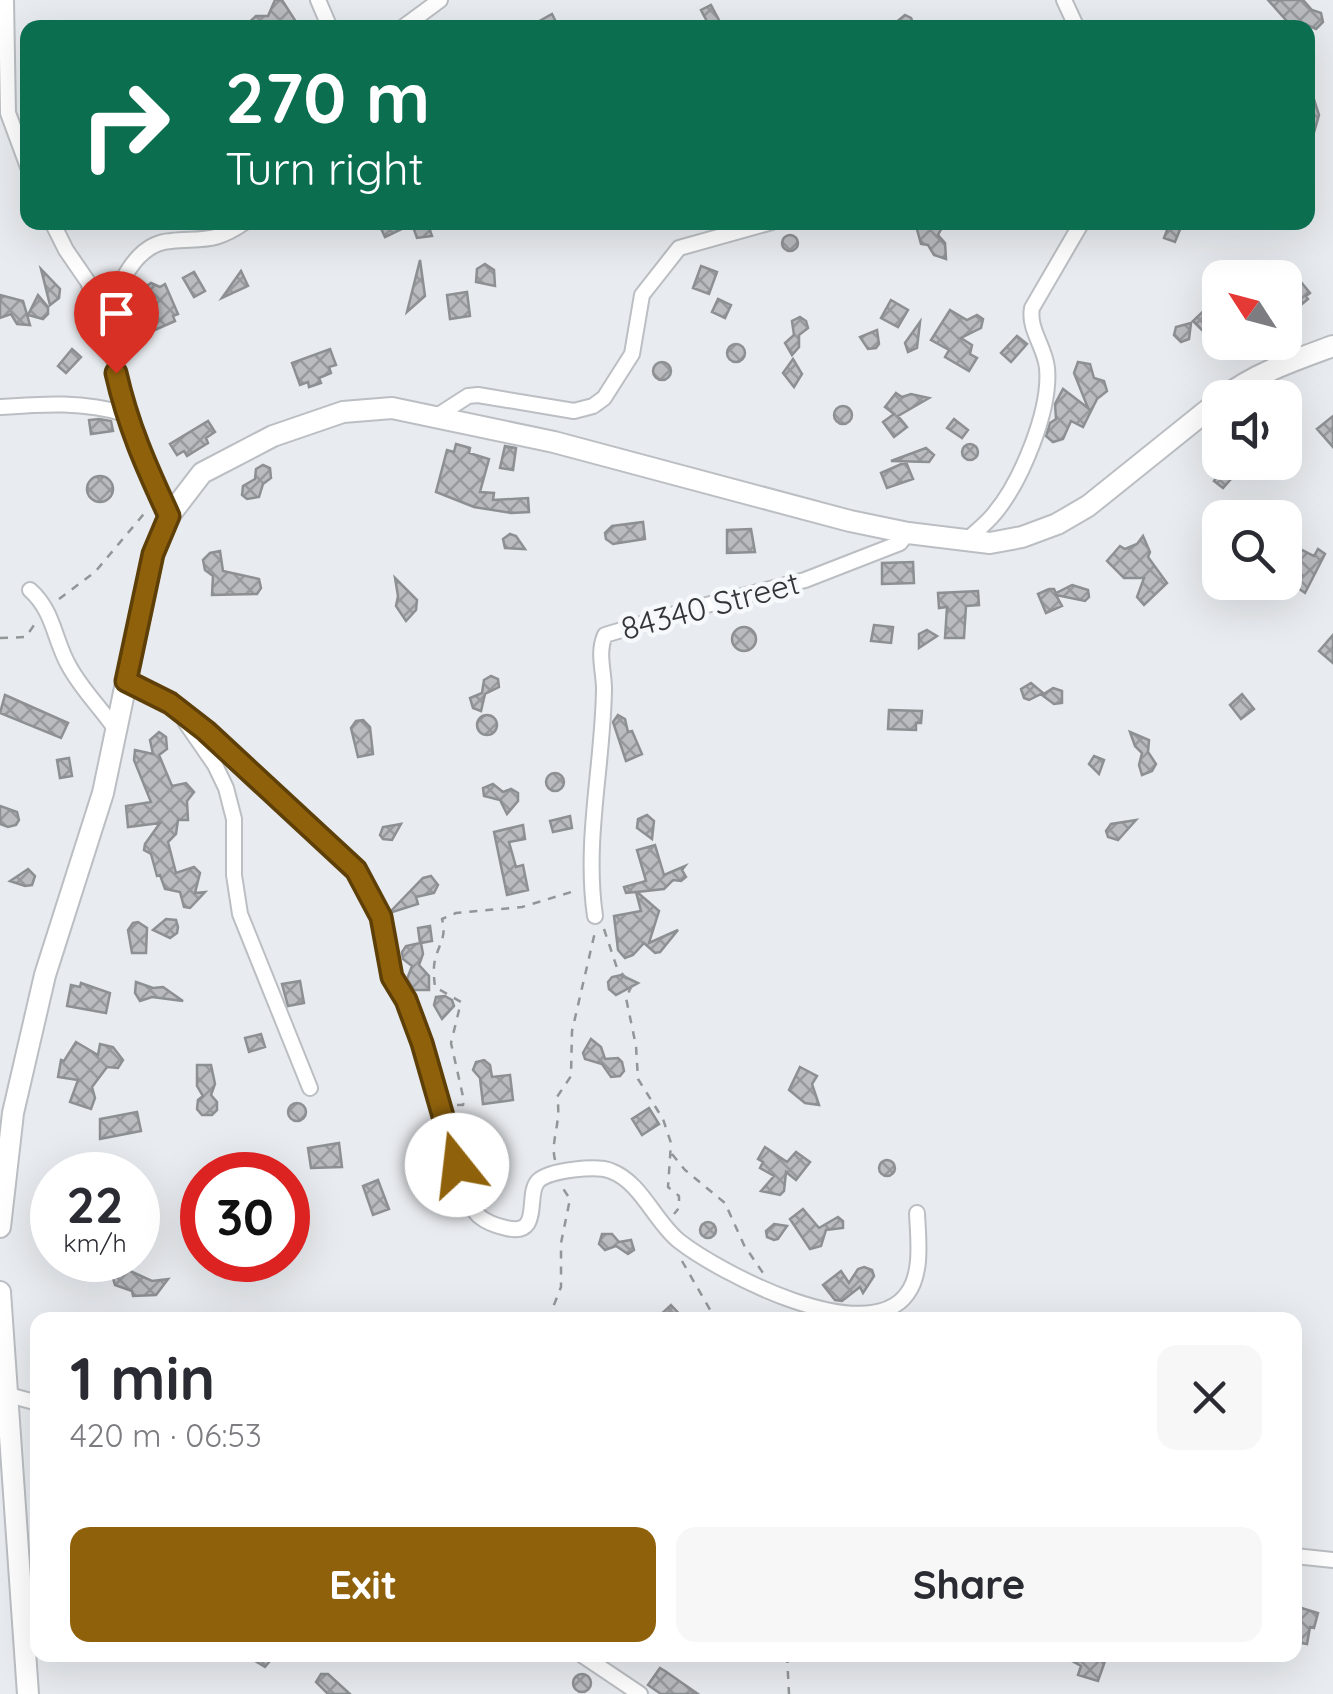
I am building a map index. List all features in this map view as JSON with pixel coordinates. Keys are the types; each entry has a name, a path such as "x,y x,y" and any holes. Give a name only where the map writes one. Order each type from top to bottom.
{"street":[{"path":"6,0 8,114 20,146"},
{"path":"413,20 440,0"},
{"path":"56,230 88,282 105,323 125,414 165,507"},
{"path":"105,323 117,291 150,246 166,240 207,242 234,230"},
{"path":"437,416 478,394 574,411 593,406 604,398 632,354 642,295 669,259 679,248 742,230"},
{"path":"966,542 996,512 1033,440 1048,385 1047,362 1030,319 1032,308 1077,230"},
{"path":"1250,380 1333,346"},
{"path":"0,407 74,404 102,406 125,414"},
{"path":"0,1227 6,1109 44,974 103,793 165,507 202,473 272,436 343,412 392,408 570,446 850,522 990,544 1058,524 1088,506 1202,413"},
{"name":"84340 Street","path":"595,916 590,868 604,686 600,652 604,636 804,580 900,543 908,534"},
{"path":"30,590 48,608 68,664 83,690 116,730"},
{"path":"126,681 170,703 240,761 356,870 381,917 392,977 406,1000 471,1204 480,1218 512,1230 521,1228 528,1224 532,1214 537,1182 548,1174 586,1168 612,1171 633,1188 668,1232 714,1266 774,1294 830,1312"},
{"path":"170,703 196,736 226,788 234,820 234,875 240,914 310,1088"},
{"path":"882,1312 909,1293 916,1276 918,1213"},
{"path":"0,1292 28,1694"},
{"path":"5,1394 30,1401"},
{"path":"1302,1557 1333,1560"},
{"path":"592,1662 640,1694"}],"path":[{"path":"0,638 26,637 48,608 95,572 136,520 165,507"},
{"path":"440,1106 463,1106 464,1101 451,1043 460,1002 436,987 434,976 434,961 444,942 442,918 456,913 529,906 581,889 580,881"},
{"path":"595,916 610,940 618,968 632,985 626,998 638,1078 663,1119 671,1152 685,1170 725,1204 774,1294"},
{"path":"551,1312 561,1287 561,1243 569,1214 569,1194 561,1186 552,1151 560,1114 557,1097 571,1076 572,1031 596,932 595,916"},
{"path":"787,1662 789,1694"}],"building":[{"path":"275,0 282,0 295,20 252,20 268,16"},
{"path":"1268,0 1303,0 1321,13 1323,22 1316,29 1315,20 1286,20"},
{"path":"711,5 719,20 706,20 701,10"},
{"path":"414,230 430,230 432,236 417,238"},
{"path":"917,230 941,230 938,235 945,243 946,259 934,255 928,245 921,244"},
{"path":"1167,230 1180,230 1175,242 1164,238"},
{"path":"790,235 798,243 790,251 782,243"},
{"path":"420,260 425,296 407,312"},
{"path":"485,264 494,270 495,286 476,282 477,269"},
{"path":"701,266 717,272 709,294 693,288"},
{"path":"41,269 60,289 59,298 50,305"},
{"path":"241,271 248,286 222,298"},
{"path":"194,272 205,291 194,297 183,278"},
{"path":"151,283 160,287 165,284 178,314 173,316 175,321 148,333 145,326 131,332 125,318 148,303 145,287"},
{"path":"1302,283 1310,293 1302,304"},
{"path":"467,292 470,316 450,319 447,295"},
{"path":"0,295 23,301 30,325 17,324 11,314 0,318"},
{"path":"38,295 48,307 43,319 28,315"},
{"path":"718,299 731,305 725,318 712,312"},
{"path":"891,300 908,310 898,327 881,318"},
{"path":"950,310 967,320 977,315 983,319 981,328 961,338 972,345 970,354 977,358 969,371 945,357 949,350 931,340"},
{"path":"1202,312 1202,330 1193,321"},
{"path":"800,317 808,328 799,335 799,347 792,355 785,343 794,335 792,321"},
{"path":"920,322 917,348 908,352 905,343"},
{"path":"1191,323 1189,339 1181,342 1174,335 1176,327"},
{"path":"877,330 879,344 868,349 860,337"},
{"path":"1017,336 1027,344 1011,362 1001,353"},
{"path":"736,344 743,346 743,360 736,362 729,360 727,353 729,346"},
{"path":"72,349 81,357 66,373 58,366"},
{"path":"330,349 336,365 329,367 331,373 319,378 321,383 300,385 292,363"},
{"path":"793,359 802,374 794,387 783,373"},
{"path":"662,362 671,371 662,380 653,371"},
{"path":"1078,362 1090,364 1094,378 1104,381 1107,391 1097,399 1083,427 1071,421 1063,439 1053,442 1046,436 1050,423 1056,419 1055,404 1063,389 1088,408 1074,373"},
{"path":"896,393 902,397 911,394 929,398 898,416 907,427 894,437 883,422 894,414 885,407"},
{"path":"843,406 852,415 843,424 834,415"},
{"path":"1333,416 1333,447 1317,429"},
{"path":"954,419 968,430 962,438 947,428"},
{"path":"89,420 111,421 113,431 91,434"},
{"path":"208,421 215,432 206,438 208,443 187,456 184,451 177,455 170,444"},
{"path":"456,444 489,459 480,492 494,493 493,500 528,498 529,512 474,507 436,492 447,450 454,452"},
{"path":"970,444 978,452 970,460 962,452"},
{"path":"505,446 516,448 513,470 500,468"},
{"path":"926,448 934,455 929,462 891,461"},
{"path":"906,462 913,479 887,488 881,473"},
{"path":"263,465 270,468 271,478 263,484 259,497 247,499 242,495 243,486 255,479 256,469"},
{"path":"100,476 109,480 113,489 109,498 100,502 91,498 87,489 91,480"},
{"path":"1215,480 1230,480 1223,488"},
{"path":"643,522 645,539 613,544 606,539 605,533 612,526"},
{"path":"751,529 755,552 727,553 727,530"},
{"path":"510,534 525,549 505,548 503,539"},
{"path":"1143,536 1150,552 1148,557 1167,583 1144,605 1137,597 1144,578 1124,578 1107,561 1120,546 1125,549 1137,544"},
{"path":"1318,549 1325,554 1305,593 1302,550 1314,556"},
{"path":"220,551 223,571 259,579 261,588 257,594 212,595 213,576 205,570 203,560"},
{"path":"913,562 914,583 882,584 882,563"},
{"path":"395,578 417,600 416,610 406,621 396,606"},
{"path":"1072,585 1088,590 1089,597 1085,601 1056,595 1062,606 1046,613 1038,594 1049,589 1056,593"},
{"path":"978,591 979,605 966,606 964,638 945,638 947,607 939,608 938,593"},
{"path":"874,625 893,627 891,643 871,641"},
{"path":"744,627 756,639 744,651 732,639"},
{"path":"927,630 937,636 919,648 919,634"},
{"path":"1333,635 1333,663 1319,651"},
{"path":"491,676 498,679 499,687 485,694 481,711 473,708 470,698 482,693 484,680"},
{"path":"1031,683 1043,693 1029,700 1021,689"},
{"path":"1053,688 1062,691 1062,703 1054,704 1042,695"},
{"path":"1242,694 1254,709 1241,719 1230,705"},
{"path":"5,695 68,723 61,738 0,713"},
{"path":"889,710 922,711 921,723 916,723 916,730 888,729"},
{"path":"487,715 497,725 487,735 477,725"},
{"path":"618,715 625,719 642,754 626,761 613,722"},
{"path":"363,720 370,727 373,754 358,757 351,728 356,721"},
{"path":"159,732 166,737 167,749 159,755 172,786 186,783 194,792 187,801 188,820 178,820 176,834 168,842 176,873 194,867 200,873 195,893 205,892 190,908 184,907 180,892 165,889 151,854 144,850 160,823 128,827 126,806 151,802 134,760 135,750 153,754 150,740"},
{"path":"1130,732 1149,740 1148,752 1156,764 1152,771 1142,775 1142,753"},
{"path":"1094,756 1104,760 1099,774 1089,764"},
{"path":"69,758 72,776 60,778 57,760"},
{"path":"555,773 564,782 555,791 546,782"},
{"path":"493,784 503,792 511,789 518,793 518,801 507,814 500,800 484,796 483,788"},
{"path":"0,806 17,812 16,825 0,824"},
{"path":"647,815 654,821 652,839 637,828 638,819"},
{"path":"570,816 572,828 553,832 550,821"},
{"path":"1136,820 1118,840 1108,837 1106,831 1111,824"},
{"path":"401,824 392,840 380,835 383,827"},
{"path":"523,825 525,839 509,842 516,867 523,865 528,890 507,895 494,832"},
{"path":"655,845 664,875 685,866 682,870 686,877 673,880 664,889 637,892 659,911 649,943 678,930 660,952 655,953 644,943 625,958 618,950 614,916 641,911 636,892 626,893 624,887 646,881 637,850"},
{"path":"28,869 35,876 32,885 10,881"},
{"path":"431,876 438,885 434,893 416,897 418,904 389,913 423,878"},
{"path":"166,919 176,920 178,927 170,938 153,930"},
{"path":"138,922 147,928 146,953 132,953 128,930"},
{"path":"430,926 432,941 421,943 419,965 429,976 429,990 414,990 407,979 412,966 403,959 402,952 406,946 420,943 418,928"},
{"path":"621,975 638,983 616,995 608,982"},
{"path":"300,981 304,1003 288,1006 282,984"},
{"path":"136,982 163,987 183,1001 152,997 140,1001 135,993"},
{"path":"81,983 110,993 106,1013 67,1006 71,985 80,987"},
{"path":"445,996 454,1006 442,1019 434,1005 436,997"},
{"path":"261,1034 265,1047 249,1052 245,1038"},
{"path":"591,1039 601,1047 605,1059 618,1058 622,1062 624,1071 620,1076 611,1077 602,1064 585,1059 583,1053"},
{"path":"76,1042 98,1055 100,1044 113,1047 123,1060 118,1068 107,1067 92,1087 95,1098 91,1109 70,1102 78,1080 58,1077 61,1060"},
{"path":"484,1060 490,1065 492,1077 510,1075 513,1100 483,1104 480,1078 473,1070 476,1062"},
{"path":"197,1065 211,1065 215,1084 211,1095 217,1102 212,1115 202,1115 197,1109 203,1096 197,1086"},
{"path":"800,1067 817,1076 812,1084 819,1105 805,1103 789,1090"},
{"path":"297,1103 304,1105 304,1119 297,1121 290,1119 288,1112 290,1105"},
{"path":"649,1108 659,1124 642,1135 632,1119"},
{"path":"137,1112 141,1131 100,1139 100,1119"},
{"path":"339,1143 342,1167 311,1168 308,1148"},
{"path":"765,1147 787,1162 796,1152 810,1162 796,1180 786,1172 780,1195 761,1191 774,1176 760,1168 763,1162 758,1159"},
{"path":"887,1160 895,1168 887,1176 879,1168"},
{"path":"378,1180 389,1209 373,1215 363,1186"},
{"path":"803,1209 819,1228 838,1217 843,1228 826,1230 821,1246 810,1249 790,1219"},
{"path":"708,1222 716,1230 708,1238 700,1230"},
{"path":"774,1224 787,1226 774,1240 767,1237 766,1231"},
{"path":"602,1234 612,1234 619,1242 631,1240 634,1250 628,1254 616,1246 605,1250 599,1244"},
{"path":"858,1269 872,1270 874,1276 863,1293 860,1287 842,1301 835,1300 823,1285 841,1271 849,1283"},
{"path":"168,1279 156,1295 133,1296 132,1291 114,1282"},
{"path":"1302,1608 1318,1613 1307,1644 1302,1643"},
{"path":"1074,1662 1105,1662 1098,1681 1078,1675 1081,1666"},
{"path":"660,1668 698,1694 661,1694 648,1685"},
{"path":"321,1674 328,1674 350,1694 328,1694 316,1682"},
{"path":"582,1674 591,1683 582,1692 573,1683"}],"route":[{"path":"116,373 132,435 169,516 153,554 126,681 170,703 206,731 356,870 381,917 392,977 406,1000 422,1043 457,1165"}]}
